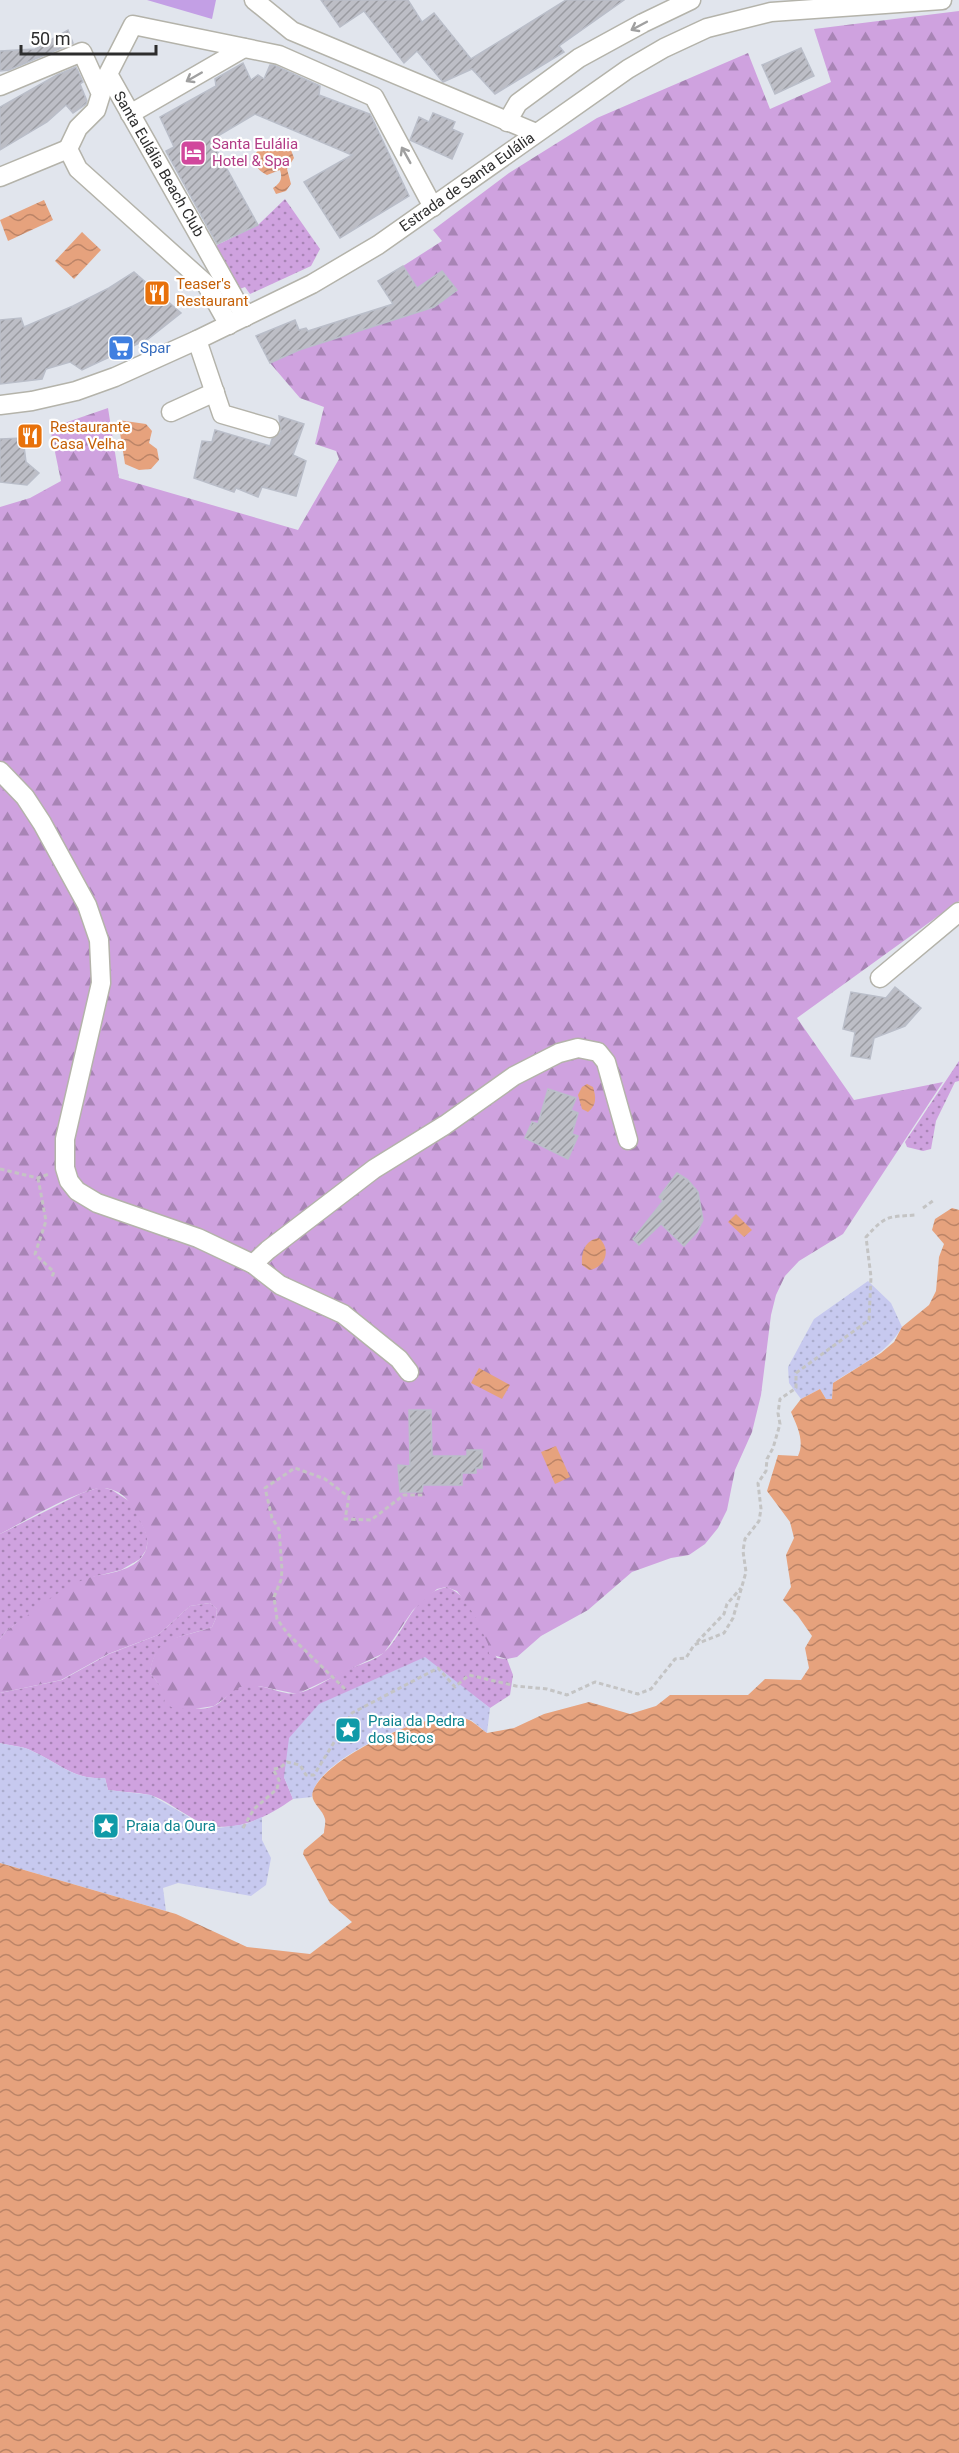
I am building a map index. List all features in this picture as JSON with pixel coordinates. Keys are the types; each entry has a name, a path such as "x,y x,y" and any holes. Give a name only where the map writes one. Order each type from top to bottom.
{"street":[{"path":"254,0 292,32 536,133"},
{"path":"507,122 518,103 579,58 691,0"},
{"name":"Estrada de Santa Eulália","path":"0,405 32,401 76,391 115,377 312,284 378,245 628,69 664,48 707,28 765,6 894,5 942,0"},
{"name":"Santa Eulália Beach Club","path":"237,321 108,74 133,25 279,55 374,97 433,207"},
{"path":"130,114 244,48"},
{"path":"0,86 82,52 101,93 96,110 78,128 68,149 0,177"},
{"path":"68,149 78,170 206,284 237,321"},
{"path":"197,340 222,414 270,428"},
{"path":"171,412 215,392"},
{"path":"0,771 25,797 42,822 87,905 99,940 101,983 65,1139 65,1168 69,1181 77,1191 97,1203 198,1238 253,1264 280,1285 343,1314 399,1359 408,1372"},
{"path":"880,978 959,912"},
{"path":"253,1264 374,1169 446,1125 514,1076 559,1053 578,1048 598,1052 606,1062 628,1140"}],"path":[{"path":"0,1169 38,1178 65,1168"},
{"path":"38,1178 46,1221 35,1254 54,1272 51,1280"},
{"path":"923,1208 934,1200"},
{"path":"694,1645 724,1633 733,1618 746,1572 743,1551 745,1539 759,1521 761,1509 758,1483 766,1471 767,1459 780,1424 778,1413 780,1399 796,1388 796,1373 869,1320 872,1277 866,1236 878,1222 889,1218 916,1215"},
{"path":"345,1689 287,1632 277,1619 274,1597 281,1580 282,1570 279,1529 273,1518 265,1488 295,1468 325,1479 350,1497 345,1519 358,1520 371,1520 404,1495 423,1495"},
{"path":"243,1827 254,1809 277,1789 279,1780 273,1769 280,1768 287,1762 300,1765 306,1775 314,1775 352,1713 438,1668 455,1687 469,1675 516,1686 547,1689 567,1695 595,1682 638,1694 651,1689 675,1659 686,1658 694,1645 724,1614 728,1604 742,1587"}],"green space":[{"path":"959,11 959,901 797,1018 854,1100 943,1082 843,1234 799,1261 785,1276 776,1295 771,1315 761,1395 752,1432 735,1470 727,1510 718,1528 705,1544 689,1555 671,1558 632,1572 588,1610 541,1636 517,1657 507,1659 489,1654 488,1644 475,1616 457,1591 446,1587 437,1589 413,1610 384,1653 297,1694 259,1686 240,1687 214,1706 194,1709 173,1708 164,1703 166,1693 150,1673 153,1660 164,1644 212,1627 217,1609 210,1603 190,1606 158,1635 108,1654 61,1680 0,1693 0,1639 7,1630 57,1594 78,1582 116,1572 137,1562 145,1552 147,1538 130,1503 122,1494 104,1488 68,1499 0,1534 0,507 30,498 61,481 50,428 108,408 119,478 298,530 339,459 336,451 315,444 324,407 300,398 270,363 299,350 434,307 456,291 442,271 417,288 403,266 442,241 433,230 509,173 597,118 748,53 770,109 831,82 814,29"},
{"path":"285,199 320,249 311,266 250,294 245,287 237,290 216,251 217,245 258,225"},
{"path":"959,1061 959,1081 955,1082 936,1121 931,1149 923,1151 907,1147 905,1142"},
{"path":"101,1487 112,1490 132,1503 148,1540 146,1550 140,1559 121,1570 89,1578 7,1630 0,1639 0,1534 82,1493"},
{"path":"447,1587 464,1599 471,1608 497,1658 507,1659 513,1675 510,1695 490,1708 460,1686 284,1777 293,1799 246,1824 220,1827 207,1824 156,1797 108,1790 105,1778 75,1774 28,1749 0,1743 0,1693 62,1680 109,1654 158,1635 190,1606 210,1603 217,1609 212,1627 181,1636 164,1645 153,1661 150,1673 178,1701 204,1709 214,1706 236,1689 248,1685 285,1693 298,1693 316,1687 344,1671 378,1657 387,1650 415,1608 434,1591"}],"sand":[{"path":"868,1281 891,1303 902,1327 896,1337 880,1352 833,1383 832,1399 826,1399 820,1389 801,1399 789,1383 788,1367 814,1319"},
{"name":"Praia da Pedra dos Bicos","path":"425,1657 490,1708 487,1733 471,1720 424,1722 411,1725 377,1739 340,1761 326,1772 316,1785 312,1797 293,1799 284,1777 289,1738 319,1704"},
{"name":"Praia da Oura","path":"0,1743 28,1749 75,1774 105,1778 108,1790 151,1795 196,1821 218,1828 246,1824 262,1817 262,1840 271,1858 266,1885 251,1896 178,1883 163,1888 166,1911 0,1863"}],"shaded area":[{"path":"147,0 216,0 212,19"}],"water":[{"path":"277,143 291,150 294,158 287,169 291,184 286,191 276,194 273,188 280,180 280,170 267,175 257,167 253,156 264,144"},
{"path":"44,200 53,220 8,241 0,220"},
{"path":"82,232 101,250 74,279 55,261"},
{"path":"118,420 146,424 152,431 149,443 157,449 159,460 151,469 139,470 125,464"},
{"path":"587,1084 593,1087 595,1097 593,1107 588,1112 582,1109 578,1095 582,1087"},
{"path":"952,1208 959,1210 959,2453 0,2453 0,1863 176,1914 247,1947 310,1954 352,1922 330,1903 303,1854 304,1850 324,1833 325,1819 313,1799 313,1791 322,1778 337,1764 356,1751 402,1729 444,1717 464,1718 487,1733 514,1728 544,1714 589,1702 630,1714 656,1706 670,1695 748,1695 765,1679 801,1680 809,1668 805,1648 812,1636 783,1600 791,1587 786,1555 794,1538 790,1522 767,1491 778,1455 798,1456 800,1450 799,1434 791,1412 801,1399 820,1389 826,1399 832,1399 833,1383 881,1353 894,1342 902,1327 929,1305 936,1291 939,1257 944,1244 932,1230 935,1219"},
{"path":"736,1214 752,1230 744,1237 728,1222"},
{"path":"599,1238 605,1248 605,1258 595,1269 589,1270 582,1265 583,1251 590,1241"},
{"path":"479,1368 510,1385 502,1399 471,1383"},
{"path":"556,1446 570,1477 555,1484 541,1452"}],"building":[{"path":"321,0 408,0 422,22 434,13 471,59 566,0 624,0 559,46 564,52 495,94 472,69 443,82 417,51 404,63 364,11 340,27"},
{"path":"68,30 73,43 9,70 0,71 0,51 35,49"},
{"path":"801,48 814,76 775,94 762,65"},
{"name":"Santa Eulália Hotel & Spa","path":"243,63 251,80 258,75 264,79 270,65 274,65 320,86 319,95 370,114 409,196 340,238 304,182 352,155 255,114 211,140 258,225 217,244 166,151 174,147 160,117 216,86 215,79"},
{"path":"76,67 83,82 80,84 87,101 86,104 73,113 66,105 47,122 0,150 0,107"},
{"path":"433,113 455,122 452,129 463,134 452,159 410,140 419,117 429,122"},
{"path":"403,266 417,288 442,271 457,290 434,307 299,350 270,363 256,336 295,320 299,330 306,328 308,331 393,304 378,281"},
{"path":"134,272 181,313 148,339 82,370 70,362 46,369 42,379 0,384 0,320 21,318 24,327 109,288"},
{"path":"279,416 304,424 293,455 306,461 296,496 262,487 258,497 236,488 234,492 194,478 202,441 212,442 215,430 270,446 272,439 281,432"},
{"path":"23,438 26,462 39,473 27,485 0,482 0,439"},
{"path":"895,987 921,1008 905,1026 874,1038 870,1059 851,1056 855,1032 843,1029 851,992 886,998"},
{"path":"548,1089 576,1098 571,1110 578,1113 572,1134 578,1136 568,1159 525,1138 532,1122 538,1124"},
{"path":"677,1173 688,1180 698,1192 703,1220 697,1232 684,1246 661,1224 639,1245 633,1239 663,1201 659,1197"},
{"path":"409,1410 431,1410 432,1456 467,1456 467,1450 482,1450 482,1468 476,1468 476,1473 462,1473 462,1485 423,1485 422,1492 400,1492 398,1465 410,1466"}],"place":[{"name":"Santa Eulália Hotel & Spa","path":"193,153"},
{"name":"Teaser's Restaurant","path":"157,293"},
{"name":"Spar","path":"121,348"},
{"name":"Restaurante Casa Velha","path":"30,436"},
{"name":"Praia da Pedra dos Bicos","path":"348,1730"},
{"name":"Praia da Oura","path":"106,1826"}]}
